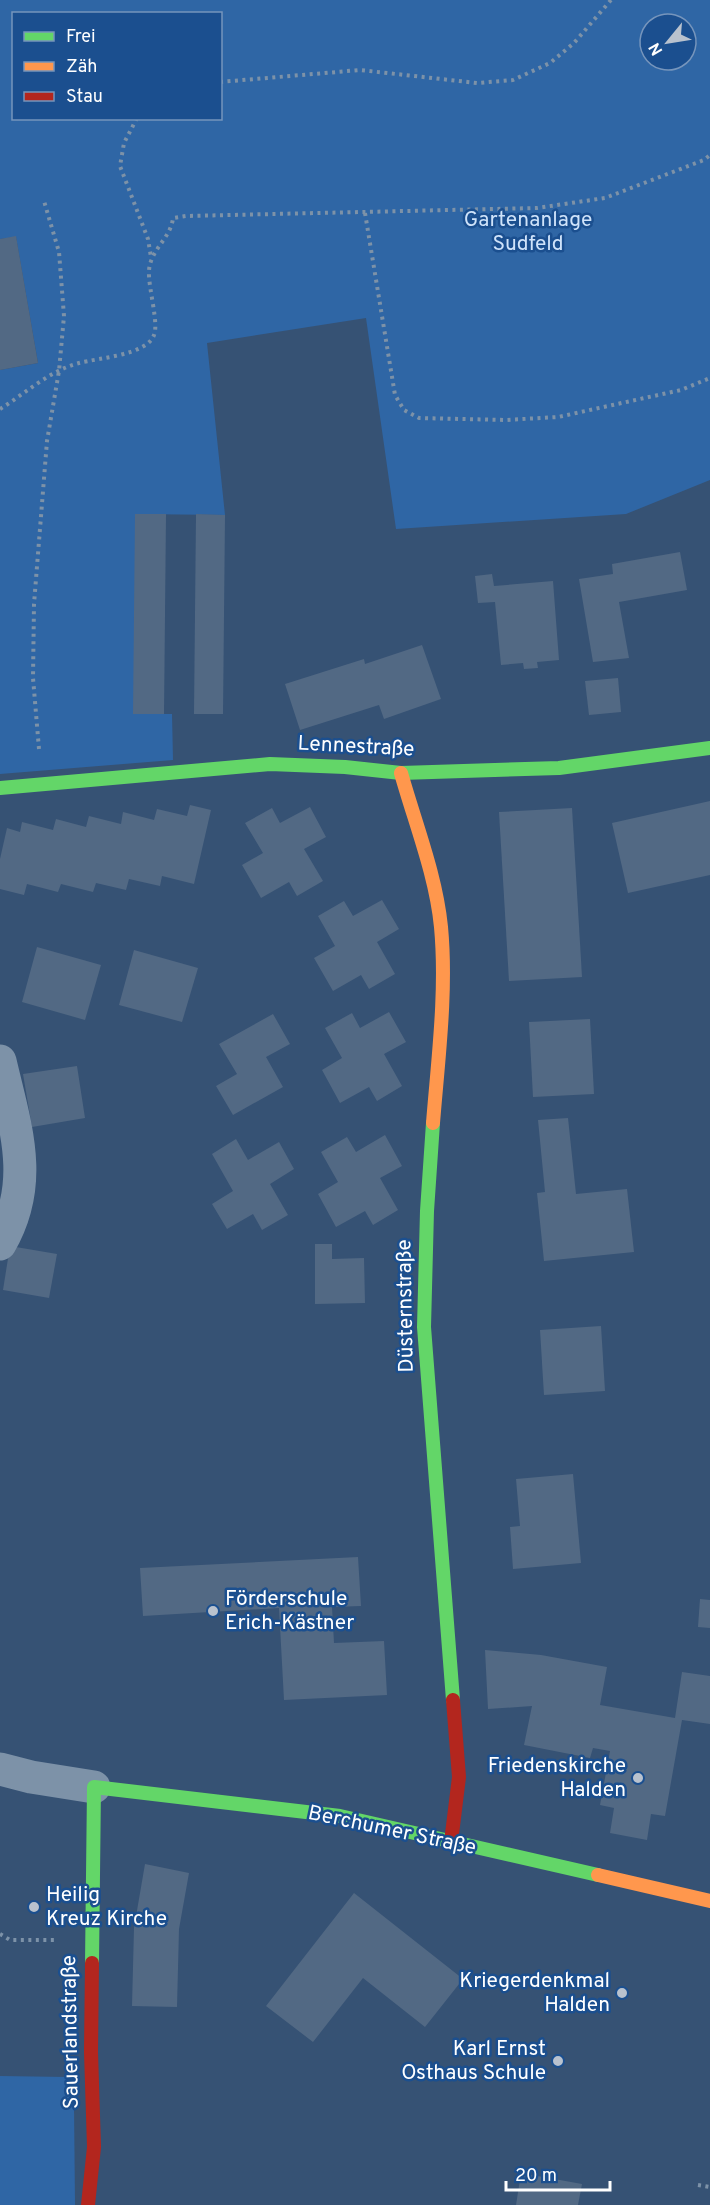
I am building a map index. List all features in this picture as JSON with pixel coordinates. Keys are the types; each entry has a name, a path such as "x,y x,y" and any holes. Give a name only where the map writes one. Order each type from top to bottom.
{"street":[{"name":"Lennestraße","path":"0,788 270,764 401,772 559,768 710,748"},
{"name":"Düsternstraße","path":"401,772 432,881 441,927 440,1033 427,1210 424,1327 459,1777 451,1842"},
{"path":"0,1061 17,1134 21,1169 18,1197 9,1229 0,1244"},
{"name":"Berchumer Straße","path":"0,1768 31,1777 94,1787 339,1816 710,1901"},
{"name":"Sauerlandstraße","path":"88,2205 94,2147 91,2052 94,1787"}],"path":[{"path":"222,82 360,70 477,84 513,80 549,63 566,50 611,0"},
{"path":"136,120 124,143 120,166 148,239 152,258"},
{"path":"0,409 45,377 77,363 130,352 151,342 156,332 149,270 152,258 172,228 173,218 537,208 605,198 704,160 710,155"},
{"path":"43,783 33,678 34,604 46,441 59,371 64,316 59,252 44,201"},
{"path":"365,213 395,395 404,410 419,418 506,420 558,417 681,390 710,378"},
{"path":"0,1934 10,1940 45,1940"},
{"path":"698,2185 710,2187"}],"green space":[{"name":"Gartenanlage Sudfeld","path":"0,0 710,0 710,480 626,514 396,529 366,318 207,343 225,515 136,514 134,714 172,714 173,760 0,774 0,370 38,363 16,237 0,239"},
{"path":"0,2076 67,2077 74,2104 75,2205 0,2205"}],"building":[{"path":"16,236 38,363 0,370 0,239"},
{"path":"135,514 166,514 164,714 133,714"},
{"path":"196,514 225,515 223,714 194,714"},
{"path":"680,552 687,590 619,602 629,658 593,662 579,579 613,574 612,564"},
{"path":"492,574 494,586 553,581 559,660 537,662 538,668 524,669 523,663 501,665 495,602 478,603 475,576"},
{"path":"422,645 441,699 384,719 379,705 300,730 285,684 364,659 365,664"},
{"path":"618,678 621,712 589,715 585,681"},
{"path":"710,801 710,875 628,893 612,823"},
{"path":"190,805 211,810 194,884 162,876 160,886 129,879 126,890 96,883 93,892 61,884 58,892 27,884 24,895 0,889 0,859 7,828 20,832 22,822 53,830 56,819 86,827 89,816 121,824 123,812 154,820 157,809 187,816"},
{"path":"310,807 326,837 304,849 323,881 297,896 289,882 261,898 242,865 263,853 245,823 272,808 280,823"},
{"path":"572,808 582,977 509,981 499,812"},
{"path":"382,900 399,929 377,942 395,974 369,989 361,975 333,991 314,958 335,946 318,916 344,901 353,916"},
{"path":"37,947 101,965 85,1020 22,1002"},
{"path":"134,950 198,968 182,1022 119,1005"},
{"path":"389,1012 406,1042 384,1054 402,1086 377,1101 369,1087 340,1103 322,1070 342,1058 325,1028 352,1013 360,1028"},
{"path":"273,1014 290,1044 266,1057 283,1087 233,1115 216,1086 237,1074 219,1044"},
{"path":"590,1019 594,1094 533,1097 529,1022"},
{"path":"77,1066 85,1118 32,1127 23,1074"},
{"path":"568,1118 576,1194 627,1189 634,1252 544,1261 537,1193 545,1192 538,1120"},
{"path":"385,1135 402,1166 380,1178 398,1210 373,1225 365,1211 336,1227 318,1194 338,1182 321,1152 347,1137 356,1152"},
{"path":"236,1139 248,1160 279,1142 294,1169 270,1184 288,1215 262,1230 253,1214 227,1229 212,1204 233,1191 212,1154"},
{"path":"315,1244 332,1244 332,1259 364,1258 365,1303 315,1304"},
{"path":"10,1246 57,1254 49,1298 3,1290"},
{"path":"601,1326 605,1391 544,1395 540,1330"},
{"path":"573,1474 581,1563 513,1569 510,1527 520,1526 516,1479"},
{"path":"358,1557 361,1606 332,1607 334,1643 384,1641 387,1695 284,1700 279,1608 143,1616 140,1568"},
{"path":"700,1599 710,1600 710,1628 698,1627"},
{"path":"485,1650 541,1655 607,1667 600,1705 675,1718 682,1672 710,1676 710,1724 682,1720 665,1816 651,1814 647,1840 610,1833 614,1808 600,1805 610,1751 593,1748 590,1758 524,1745 532,1706 488,1709"},
{"path":"145,1864 189,1873 179,1929 177,2007 132,2006 134,1928"},
{"path":"354,1893 463,1979 425,2027 363,1978 313,2042 266,2006"},
{"path":"521,2173 582,2184 578,2205 516,2205"}],"traffic: fast":[{"path":"0,788 270,764 345,767 401,773 559,768 710,748"},
{"path":"433,1123 427,1211 424,1327 453,1700"},
{"path":"92,1963 94,1787 340,1816 598,1875"}],"traffic: slow":[{"path":"401,773 435,888 441,927 442,1001 433,1123"},
{"path":"598,1875 710,1901"}],"traffic: jam":[{"path":"451,1842 459,1777 453,1700"},
{"path":"88,2205 94,2147 91,2052 92,1963"}],"place":[{"name":"Förderschule Erich-Kästner","path":"213,1611"},
{"name":"Friedenskirche Halden","path":"638,1778"},
{"name":"Heilig Kreuz Kirche","path":"34,1907"},
{"name":"Kriegerdenkmal Halden","path":"622,1993"},
{"name":"Karl Ernst Osthaus Schule","path":"558,2061"}]}
